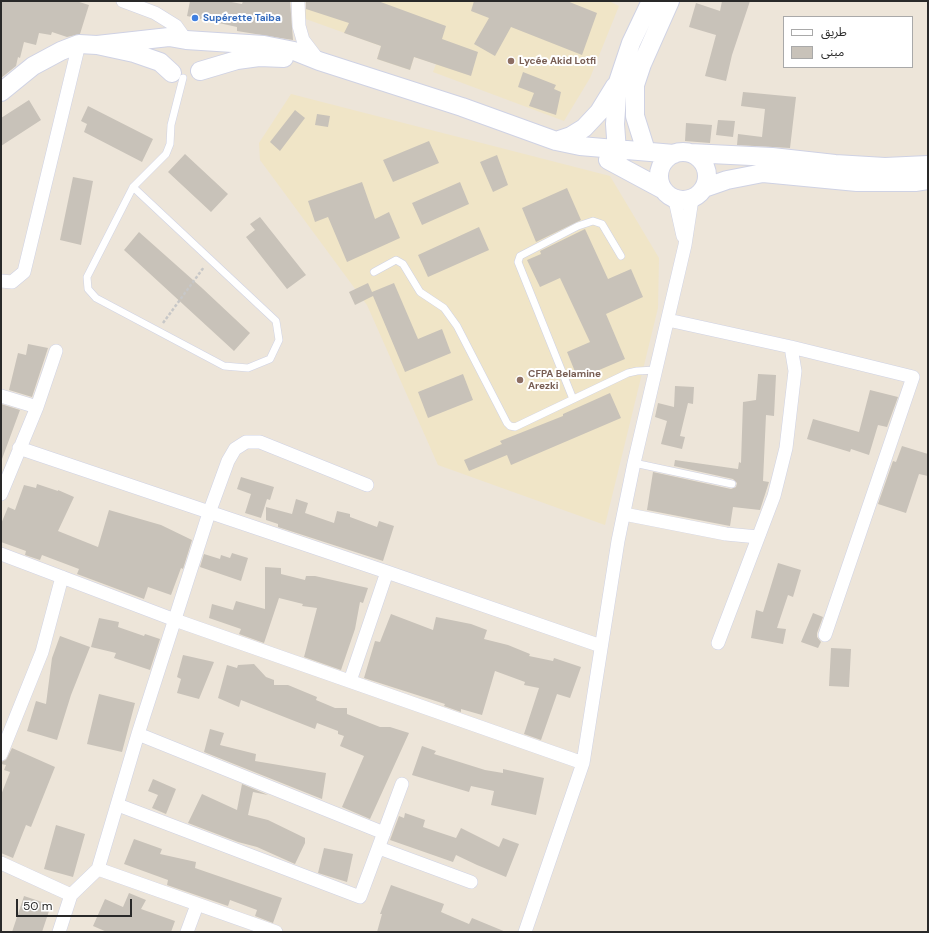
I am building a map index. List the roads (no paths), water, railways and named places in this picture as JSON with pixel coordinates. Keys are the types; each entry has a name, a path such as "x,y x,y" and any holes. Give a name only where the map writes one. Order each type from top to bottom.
{"main road":[{"path":"617,157 615,107 618,82 631,42 651,1"},
{"path":"646,151 635,116 635,85 642,64 670,1"},
{"path":"1,92 33,66 61,51 79,44 97,45 134,53 160,62 178,75 195,76 204,66 203,51 194,42 186,40 169,37 97,45"},
{"path":"178,75 167,61 167,55 175,44 186,40 264,45 294,51 319,61 462,106 556,141 580,146 617,157 683,194"},
{"path":"200,71 237,60 259,57 319,61"},
{"path":"556,141 571,136 584,128 599,112 618,82"},
{"path":"617,157 646,151 682,154 772,157 835,164 885,167 928,165"},
{"path":"683,194 707,180 707,171 698,157 682,154 667,158 659,173 659,181 683,194 727,180 763,173 857,182 915,182 928,180"}],"street":[{"path":"123,1 155,13 176,26 186,40"},
{"path":"298,1 299,26 303,40 319,61"},
{"path":"1,281 12,282 24,272 79,44"},
{"path":"525,932 582,763 601,646 634,463 685,245 683,194"},
{"path":"668,320 791,347 914,377 825,635"},
{"path":"718,643 774,496 786,448 795,371 791,347"},
{"path":"1,494 37,407 56,351"},
{"path":"1,396 37,407"},
{"path":"59,932 71,895 98,869 138,734 209,513 230,455 240,445 246,442 260,442 367,485"},
{"path":"19,448 601,646"},
{"path":"624,514 726,534 758,537"},
{"path":"1,554 175,620 582,763"},
{"path":"350,681 387,572"},
{"path":"1,754 42,652 62,577"},
{"path":"138,734 384,833"},
{"path":"118,805 360,897 380,848 402,784"},
{"path":"380,848 471,882"},
{"path":"1,863 71,895"},
{"path":"98,869 276,932"},
{"path":"187,932 197,905"}],"lane":[{"path":"133,188 276,321 280,340 270,359 248,368 224,366 96,298 88,289 87,277 133,188 166,154 170,144 178,75"},
{"path":"573,399 518,262 520,256 578,226 593,221 602,224 621,256"},
{"path":"374,272 396,260 403,264 420,292 444,308 457,326 506,423 510,426 515,427 628,373 637,370 656,370"},
{"path":"634,463 732,484"}],"place":[{"name":"Supérette Taiba","path":"195,18"},
{"name":"Lycée Akid Lotfi","path":"511,61"},
{"name":"CFPA Belamine Arezki","path":"520,380"}]}
